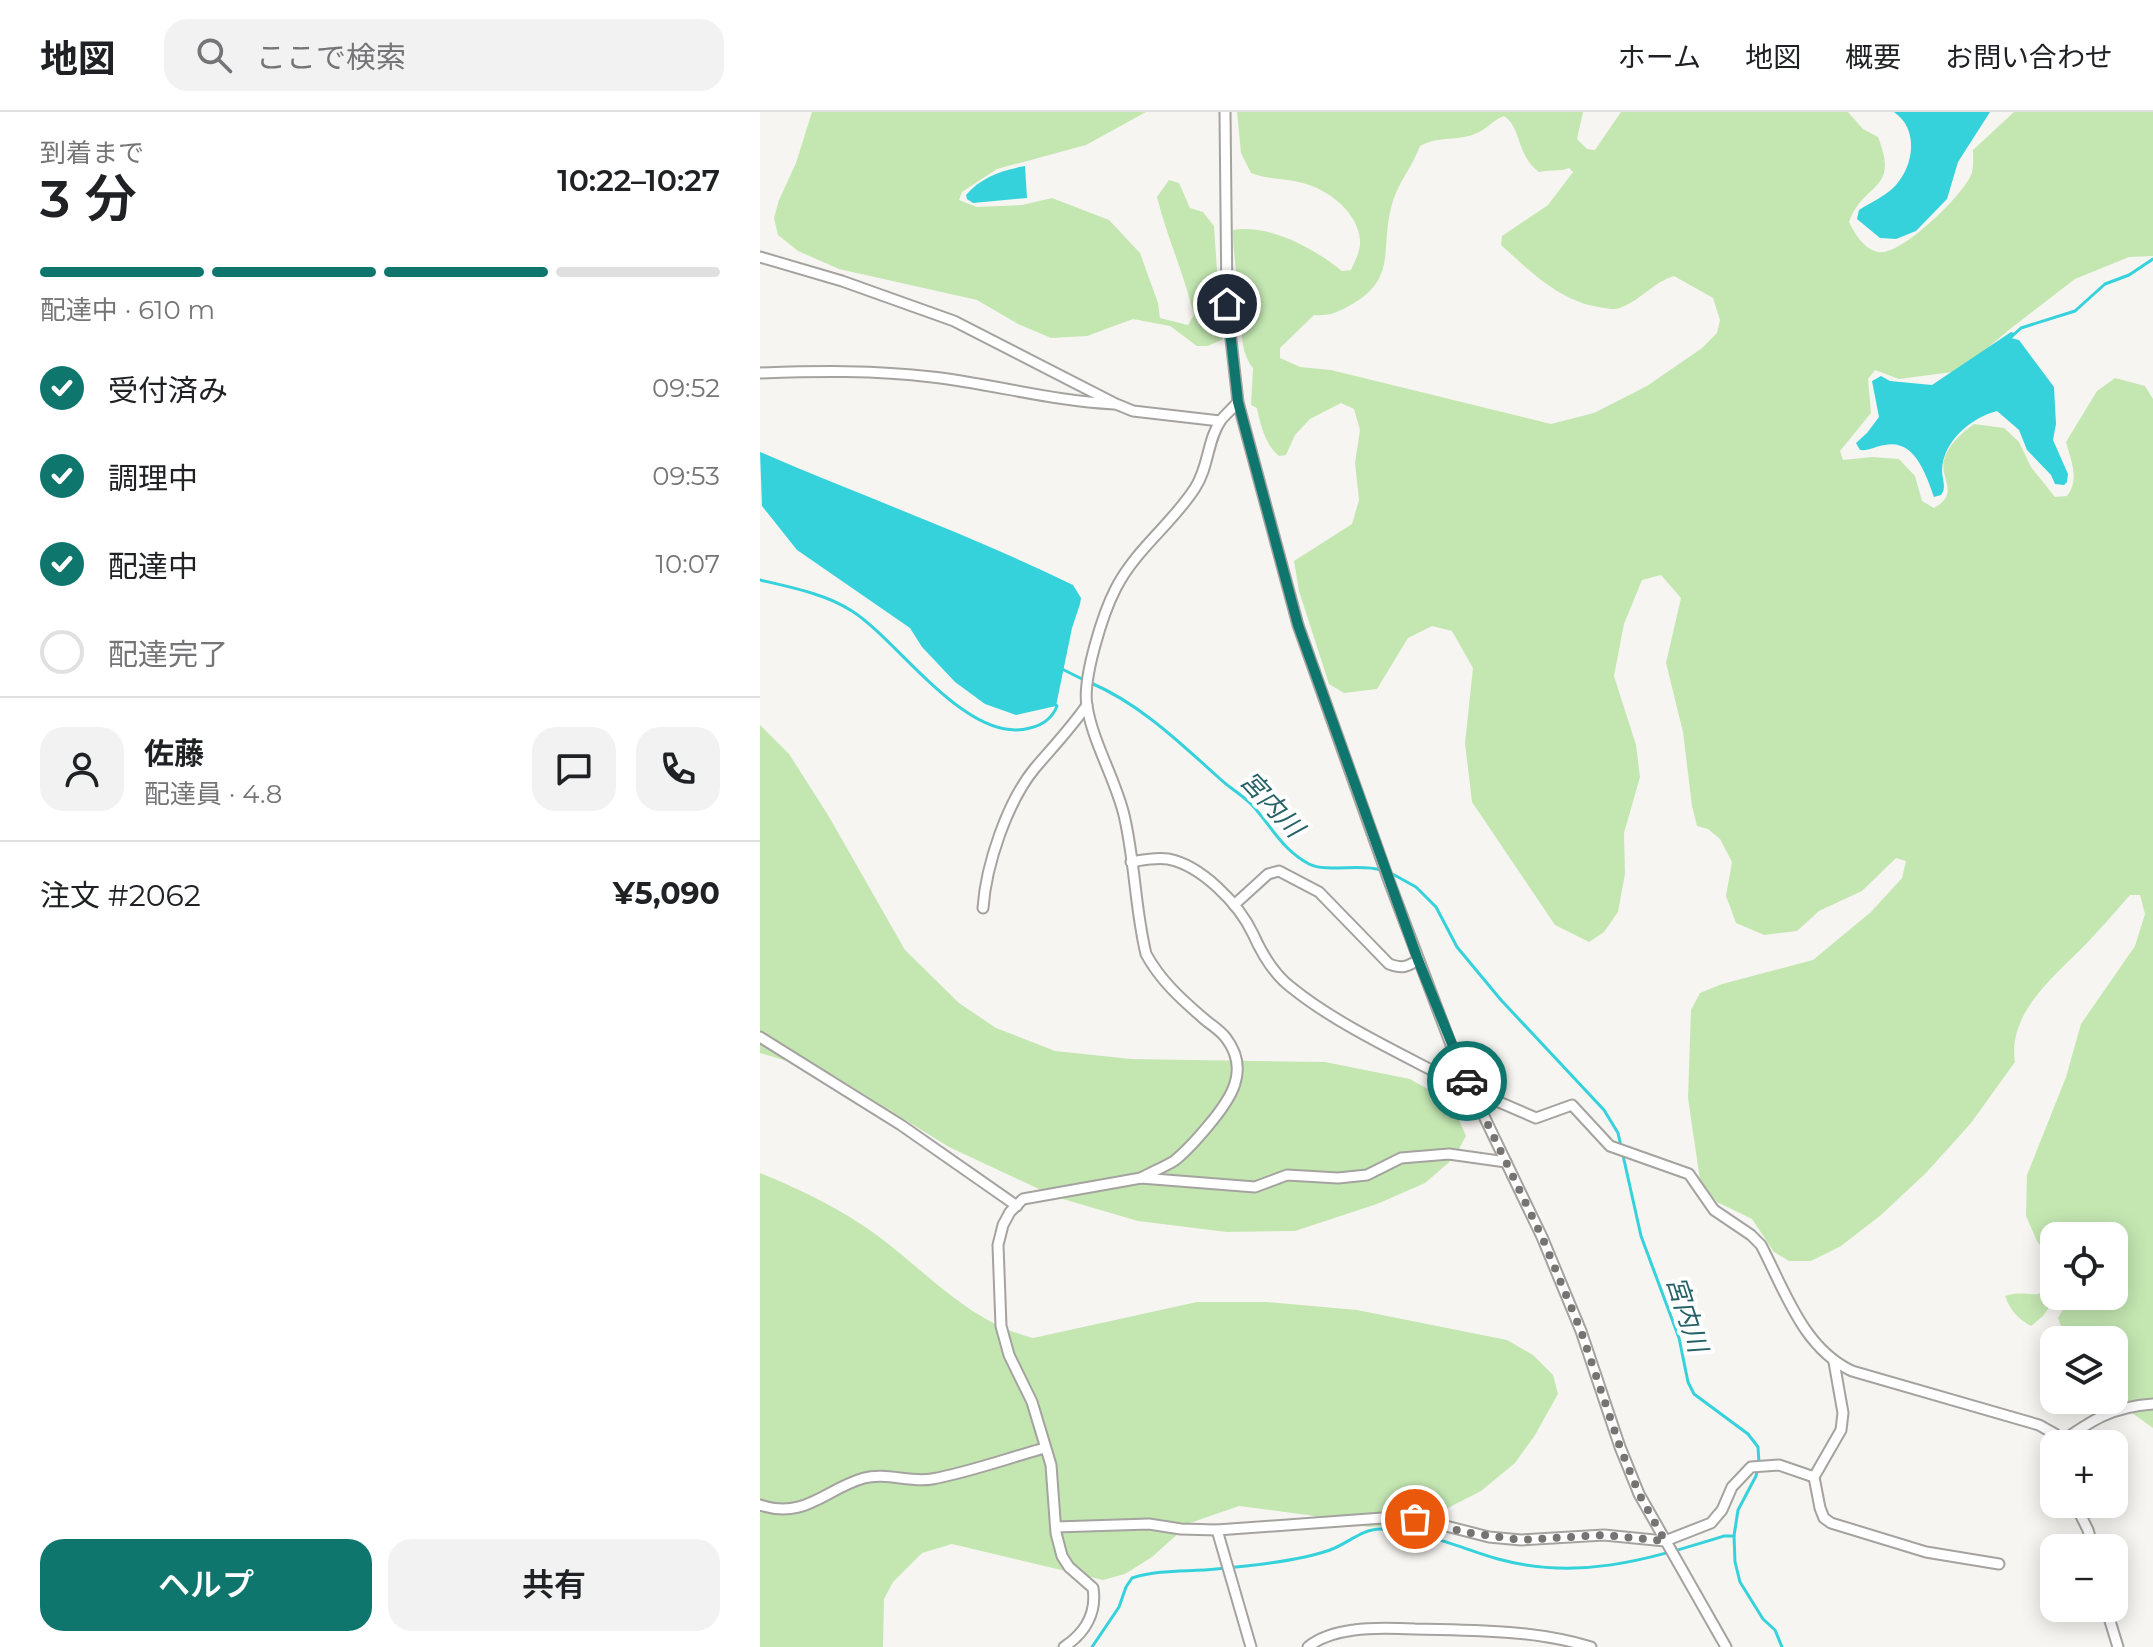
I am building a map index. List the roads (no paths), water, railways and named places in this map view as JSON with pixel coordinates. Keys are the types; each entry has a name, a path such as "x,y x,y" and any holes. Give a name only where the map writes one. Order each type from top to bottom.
{"street":[{"path":"1225,112 1227,304 1238,402 1298,625 1456,1058 1542,1237 1581,1331 1639,1494 1726,1647"},
{"path":"760,257 842,281 954,321 1133,411 1220,421"},
{"path":"760,373 807,370 879,372 934,377 1075,402 1116,404"},
{"path":"1141,1178 1173,1162 1229,1101 1236,1080 1237,1062 1235,1052 1221,1032 1170,988 1146,954 1125,817 1087,705 1088,679 1096,644 1117,586 1135,556 1182,507 1196,487 1220,421 1238,402"},
{"path":"983,908 988,876 1012,806 1034,769 1049,755 1087,705"},
{"path":"1131,862 1155,858 1184,864 1224,893 1267,961 1288,986 1325,1011 1462,1086 1536,1118 1572,1105 1610,1146 1689,1174 1714,1210 1761,1245 1808,1335 1834,1362 1852,1371 2048,1430"},
{"path":"1234,905 1268,874 1279,871 1319,892 1389,964 1407,967 1418,960"},
{"path":"760,1037 901,1125 1017,1206"},
{"path":"1064,1647 1082,1631 1095,1602 1093,1588 1069,1567 1062,1556 1056,1527 1051,1465 1032,1402 1009,1355 1001,1326 998,1245 1003,1225 1023,1199 1141,1178 1255,1187 1287,1175 1338,1178 1367,1175 1401,1158 1449,1154 1506,1162"},
{"path":"1834,1362 1843,1413 1841,1430 1814,1477 1824,1518 1831,1523 1926,1552 1999,1564"},
{"path":"2079,1430 2098,1416 2136,1405 2153,1404"},
{"path":"760,1505 796,1509 813,1504 864,1478 928,1479 1045,1448"},
{"path":"1056,1527 1149,1524 1217,1530 1396,1517 1489,1537 1521,1540 1604,1535 1665,1541 1711,1523 1722,1510 1732,1487 1751,1467 1779,1465 1814,1477"},
{"path":"1217,1530 1251,1647"},
{"path":"2110,1622 2118,1647"},
{"path":"1308,1647 1329,1636 1355,1629 1390,1628 1512,1634 1567,1640 1591,1647"}],"water":[{"path":"1894,112 1990,112 1958,162 1947,199 1916,231 1896,239 1880,238 1857,219 1859,210 1892,189 1907,168 1910,137 1902,119"},
{"path":"1025,166 1027,198 973,203 967,199 966,195 985,179"},
{"path":"2011,332 2015,333 2011,338 2019,340 2054,387 2056,424 2053,440 2068,474 2064,485 2055,484 2051,475 2027,450 2019,430 1997,411 1968,425 1953,440 1944,459 1943,492 1934,497 1912,453 1895,445 1860,450 1856,443 1879,417 1872,381 1881,376 1890,381 1932,385"},
{"path":"760,452 957,533 1073,585 1081,598 1056,706 1016,715 985,704 955,682 922,647 910,628 797,550 762,506"}],"waterway":[{"path":"2009,339 2021,328 2075,311 2105,284 2129,275 2153,259"},
{"name":"宮内川","path":"760,580 819,596 852,611 871,625 935,688 983,722 1006,729 1030,728 1050,718 1057,706 1053,703"},
{"name":"宮内川","path":"1062,669 1084,680"},
{"name":"宮内川","path":"1091,683 1126,702 1174,737 1251,804 1284,844 1309,864 1316,867 1381,870"},
{"name":"宮内川","path":"1389,872 1416,887 1436,907 1457,947 1501,1000 1604,1110 1618,1133 1641,1236 1679,1338 1688,1382 1694,1394 1748,1434 1758,1447 1756,1476 1738,1510 1734,1536 1735,1562 1740,1582 1763,1619 1775,1630 1782,1647"},
{"path":"1092,1647 1119,1607 1132,1578 1153,1573 1244,1566 1304,1557 1330,1550 1373,1530 1410,1532 1498,1559 1557,1568 1585,1568 1640,1560 1724,1536 1734,1536"}]}
